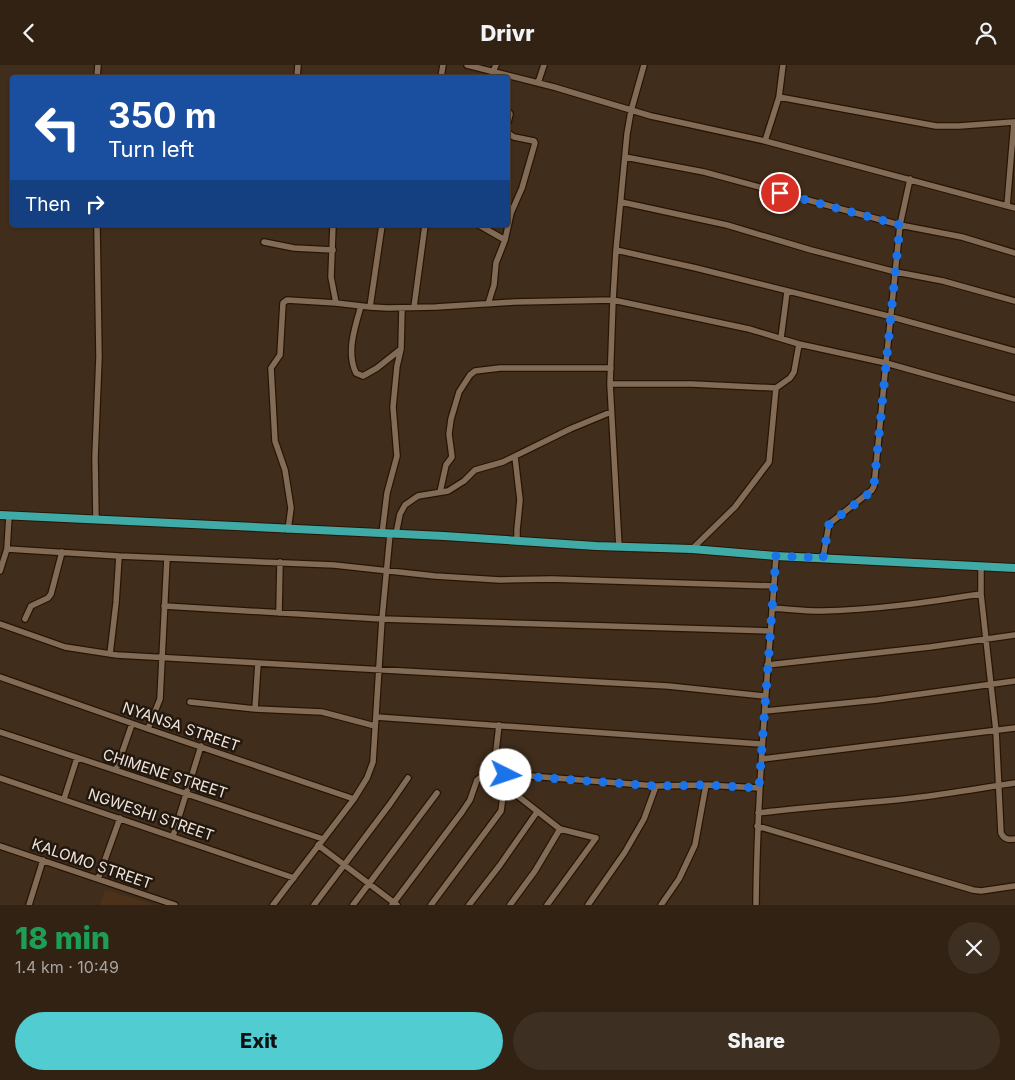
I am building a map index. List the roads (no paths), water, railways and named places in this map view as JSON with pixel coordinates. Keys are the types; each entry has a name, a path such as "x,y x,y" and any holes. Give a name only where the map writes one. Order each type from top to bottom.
{"main road":[{"path":"0,515 619,547 692,549 776,556 1015,568"}],"street":[{"path":"467,65 505,75"},
{"path":"493,72 496,65"},
{"path":"538,83 544,65"},
{"path":"619,547 610,384 613,300 624,157 631,111 644,65"},
{"path":"765,141 779,97 783,65"},
{"path":"510,76 631,111 765,141 1015,208"},
{"path":"779,97 936,126 1014,122 1007,206"},
{"path":"510,134 534,141 535,143 522,188 510,218"},
{"path":"624,157 704,172 900,225 962,237 1015,253"},
{"path":"823,558 829,524 872,491 874,485 900,225 910,179"},
{"path":"621,202 727,225 811,250 896,272 943,281 1015,301"},
{"path":"96,519 99,357 97,227"},
{"path":"333,227 332,277 336,303"},
{"path":"370,307 382,227"},
{"path":"414,307 425,227"},
{"path":"482,227 505,240"},
{"path":"488,304 494,285 496,263 508,227"},
{"path":"264,242 294,248 333,250"},
{"path":"616,250 892,317 1015,351"},
{"path":"781,338 787,292"},
{"path":"288,530 291,508 285,470 275,441 271,368 280,355 283,303 287,300 402,308 613,300 749,329 799,344 886,363 1015,399"},
{"path":"362,306 353,336 353,363 356,373 360,376 367,375 400,349"},
{"path":"273,905 354,799 367,778 373,761 389,534 387,493 397,456 393,407 400,349 402,308"},
{"path":"610,384 692,384 776,388 790,378 794,372 799,344"},
{"path":"440,492 446,465 452,457 449,433 451,419 459,392 474,371 500,368 611,368"},
{"path":"692,549 736,507 769,462 776,388"},
{"path":"389,534 405,505 418,496 448,491 475,470 493,466 570,429 611,412"},
{"path":"514,457 520,500 517,541"},
{"path":"0,571 8,549 9,516"},
{"path":"8,549 119,556 280,562 500,581 552,579 774,586"},
{"path":"25,619 31,606 48,599 52,594 62,552"},
{"path":"110,654 119,556"},
{"path":"756,905 761,744 776,556"},
{"path":"148,729 160,699 167,558"},
{"path":"279,613 280,562"},
{"path":"981,566 981,594 996,731 1001,833 1009,840 1015,839"},
{"path":"772,608 820,611 924,602 981,594"},
{"path":"164,606 382,619 769,631"},
{"path":"0,624 65,647 110,654 668,686 765,696"},
{"path":"767,665 930,647 1015,635"},
{"path":"255,709 258,663"},
{"name":"NYANSA STREET","path":"0,677 354,799"},
{"path":"764,711 877,700 1015,681"},
{"path":"190,702 255,709 322,712 376,726"},
{"path":"376,717 761,744"},
{"path":"116,770 132,724"},
{"path":"318,845 394,904 470,800 477,780 494,768 499,725"},
{"path":"762,759 1015,728"},
{"name":"CHIMENE STREET","path":"0,732 323,839"},
{"path":"173,836 201,746"},
{"path":"64,799 78,758"},
{"path":"494,768 506,775 656,786 706,785 759,788"},
{"path":"431,905 501,811 506,775"},
{"name":"NGWESHI STREET","path":"0,778 294,878"},
{"path":"314,905 408,778"},
{"path":"758,813 807,806 834,806 915,798 1015,783"},
{"path":"661,905 679,879 695,845 706,785"},
{"path":"588,905 625,852 644,819 656,786"},
{"path":"505,787 560,829 595,837 596,839 547,905"},
{"path":"353,905 437,793"},
{"path":"469,905 508,855 537,811"},
{"path":"98,879 120,818"},
{"path":"757,826 973,890 981,891 1015,886"},
{"path":"510,905 535,871 560,829"},
{"name":"KALOMO STREET","path":"0,846 175,905"},
{"path":"29,905 43,861"}]}
